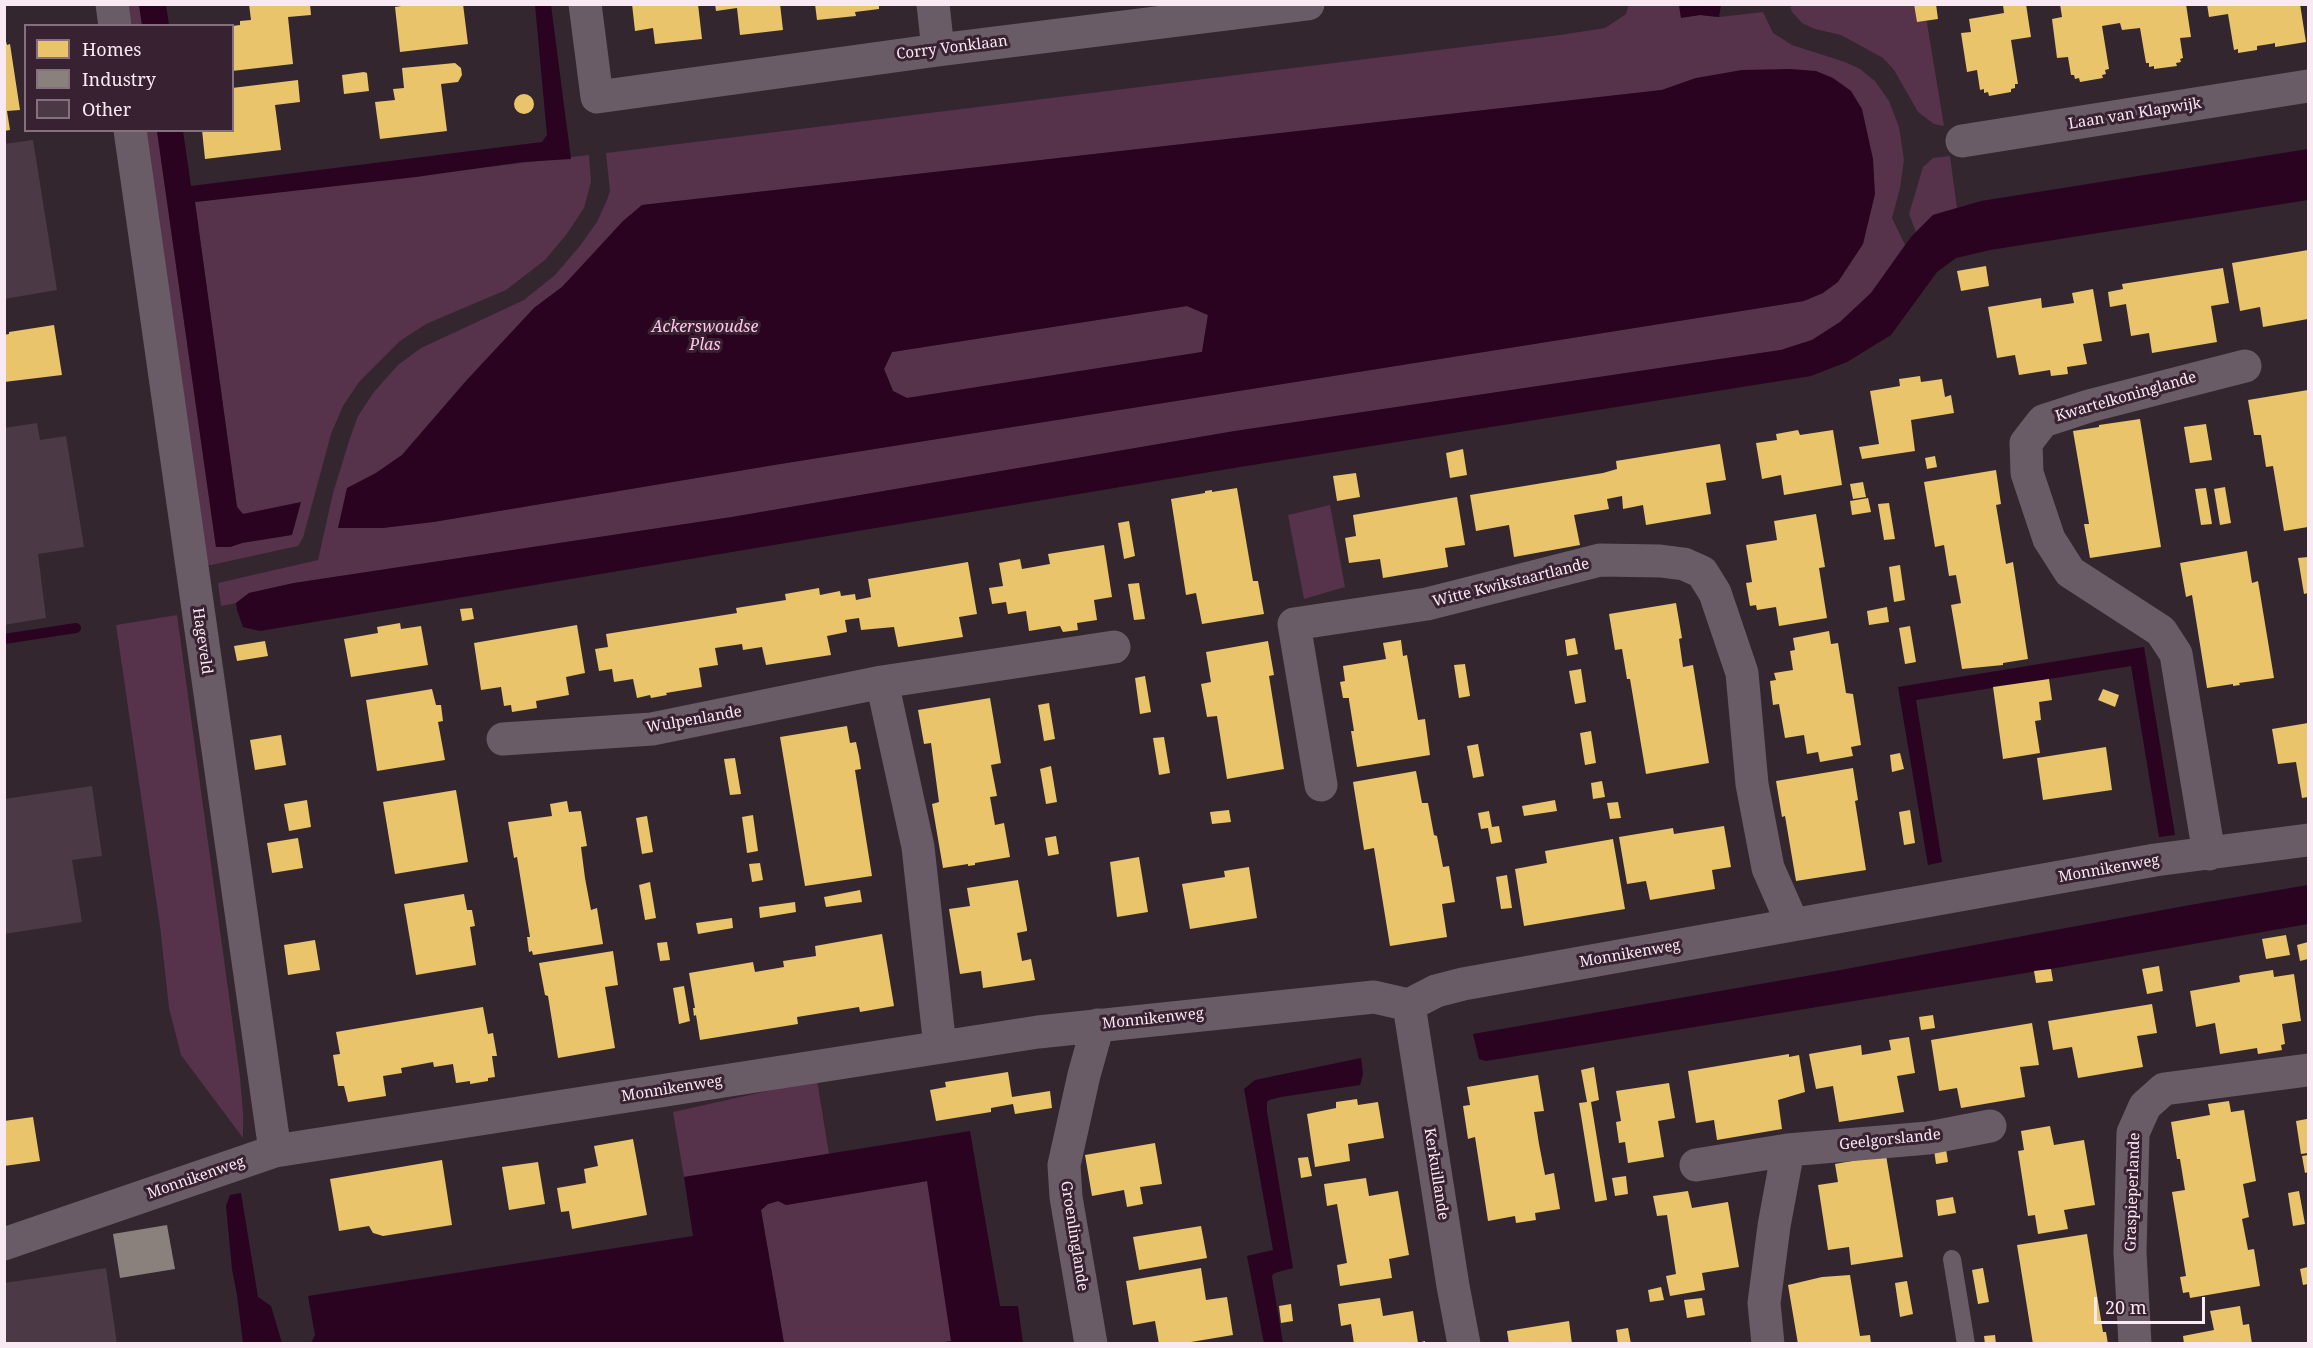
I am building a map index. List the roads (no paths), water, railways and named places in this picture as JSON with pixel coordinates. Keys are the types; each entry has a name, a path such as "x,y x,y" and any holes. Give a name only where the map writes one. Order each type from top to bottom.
{"street":[{"path":"112,4 115,24"},
{"name":"Corry Vonklaan","path":"585,4 597,97 938,50 1292,5"},
{"path":"933,4 938,50"},
{"name":"Laan van Klapwijk","path":"1962,141 2308,86"},
{"name":"Hageveld","path":"130,132 275,1151"},
{"name":"Kwartelkoninglande","path":"2209,854 2176,654 2161,631 2070,572 2049,539 2027,473 2026,443 2043,421 2089,406 2245,366"},
{"name":"Witte Kwikstaartlande","path":"1321,785 1294,624 1427,604 1600,560 1660,561 1684,564 1702,572 1715,593 1742,673 1752,784 1768,868 1793,925"},
{"name":"Wulpenlande","path":"503,739 652,729 882,682 1114,647"},
{"path":"882,682 918,847 940,1047"},
{"name":"Monnikenweg","path":"4,1244 275,1151 940,1047 1098,1025 1374,997 1409,1005 1436,992 1463,984 2155,860 2308,840"},
{"name":"Kerkuillande","path":"1409,1005 1464,1344"},
{"name":"Groenlinglande","path":"1091,1344 1066,1197 1064,1165 1084,1075 1098,1025"},
{"name":"Graspieperlande","path":"2135,1344 2130,1252 2133,1133 2145,1106 2164,1089 2308,1070"},
{"name":"Geelgorslande","path":"1696,1165 1788,1150 1928,1138 1990,1126"},
{"path":"1768,1344 1764,1303 1774,1226 1788,1150"}],"lane":[{"path":"1952,1259 1966,1344"}],"water":[{"path":"1679,4 1721,5 1719,17 1700,15 1681,18"},
{"path":"139,5 166,5 169,24 142,24"},
{"path":"535,5 551,5 571,159 522,162 416,177 195,202 237,507 243,514 301,502 292,535 230,547 216,547 157,132 183,132 191,186 542,142 547,135"},
{"name":"Ackerswoudse Plas","path":"1742,70 1816,71 1833,78 1851,91 1862,109 1873,159 1875,194 1863,244 1838,282 1823,293 1804,301 780,464 433,522 382,528 338,528 347,488 376,473 402,455 466,381 534,308 562,287 623,221 642,205 1662,90 1696,78","holes":["1187,306 1208,315 1202,352 907,398 893,391 884,369 892,352"]},
{"path":"2308,149 2308,200 1990,250 1956,258 1937,272 1891,335 1847,362 1811,376 1240,467 260,631 243,627 237,610 236,603 249,593 294,583 732,517 1235,431 1781,350 1812,340 1840,322 1871,293 1911,237 1933,215 1981,201"},
{"path":"2144,647 2175,835 2159,837 2131,666 1916,700 1942,862 1928,865 1898,687"},
{"path":"2308,885 2308,924 2050,969 1486,1061 1479,1059 1473,1034 1835,971"},
{"path":"1361,1058 1363,1074 1360,1085 1281,1097 1267,1102 1293,1268 1273,1274 1272,1277 1283,1343 1264,1343 1247,1256 1273,1250 1244,1089 1255,1080"},
{"path":"970,1131 1000,1306 1018,1306 1023,1343 938,1343 951,1341 927,1181 786,1205 778,1201 768,1204 761,1210 784,1343 311,1343 315,1335 308,1296 693,1236 684,1177"},
{"path":"241,1193 258,1297 271,1306 282,1343 243,1343 232,1269 226,1206 230,1195"}],"waterway":[{"path":"4,639 76,628"}]}
